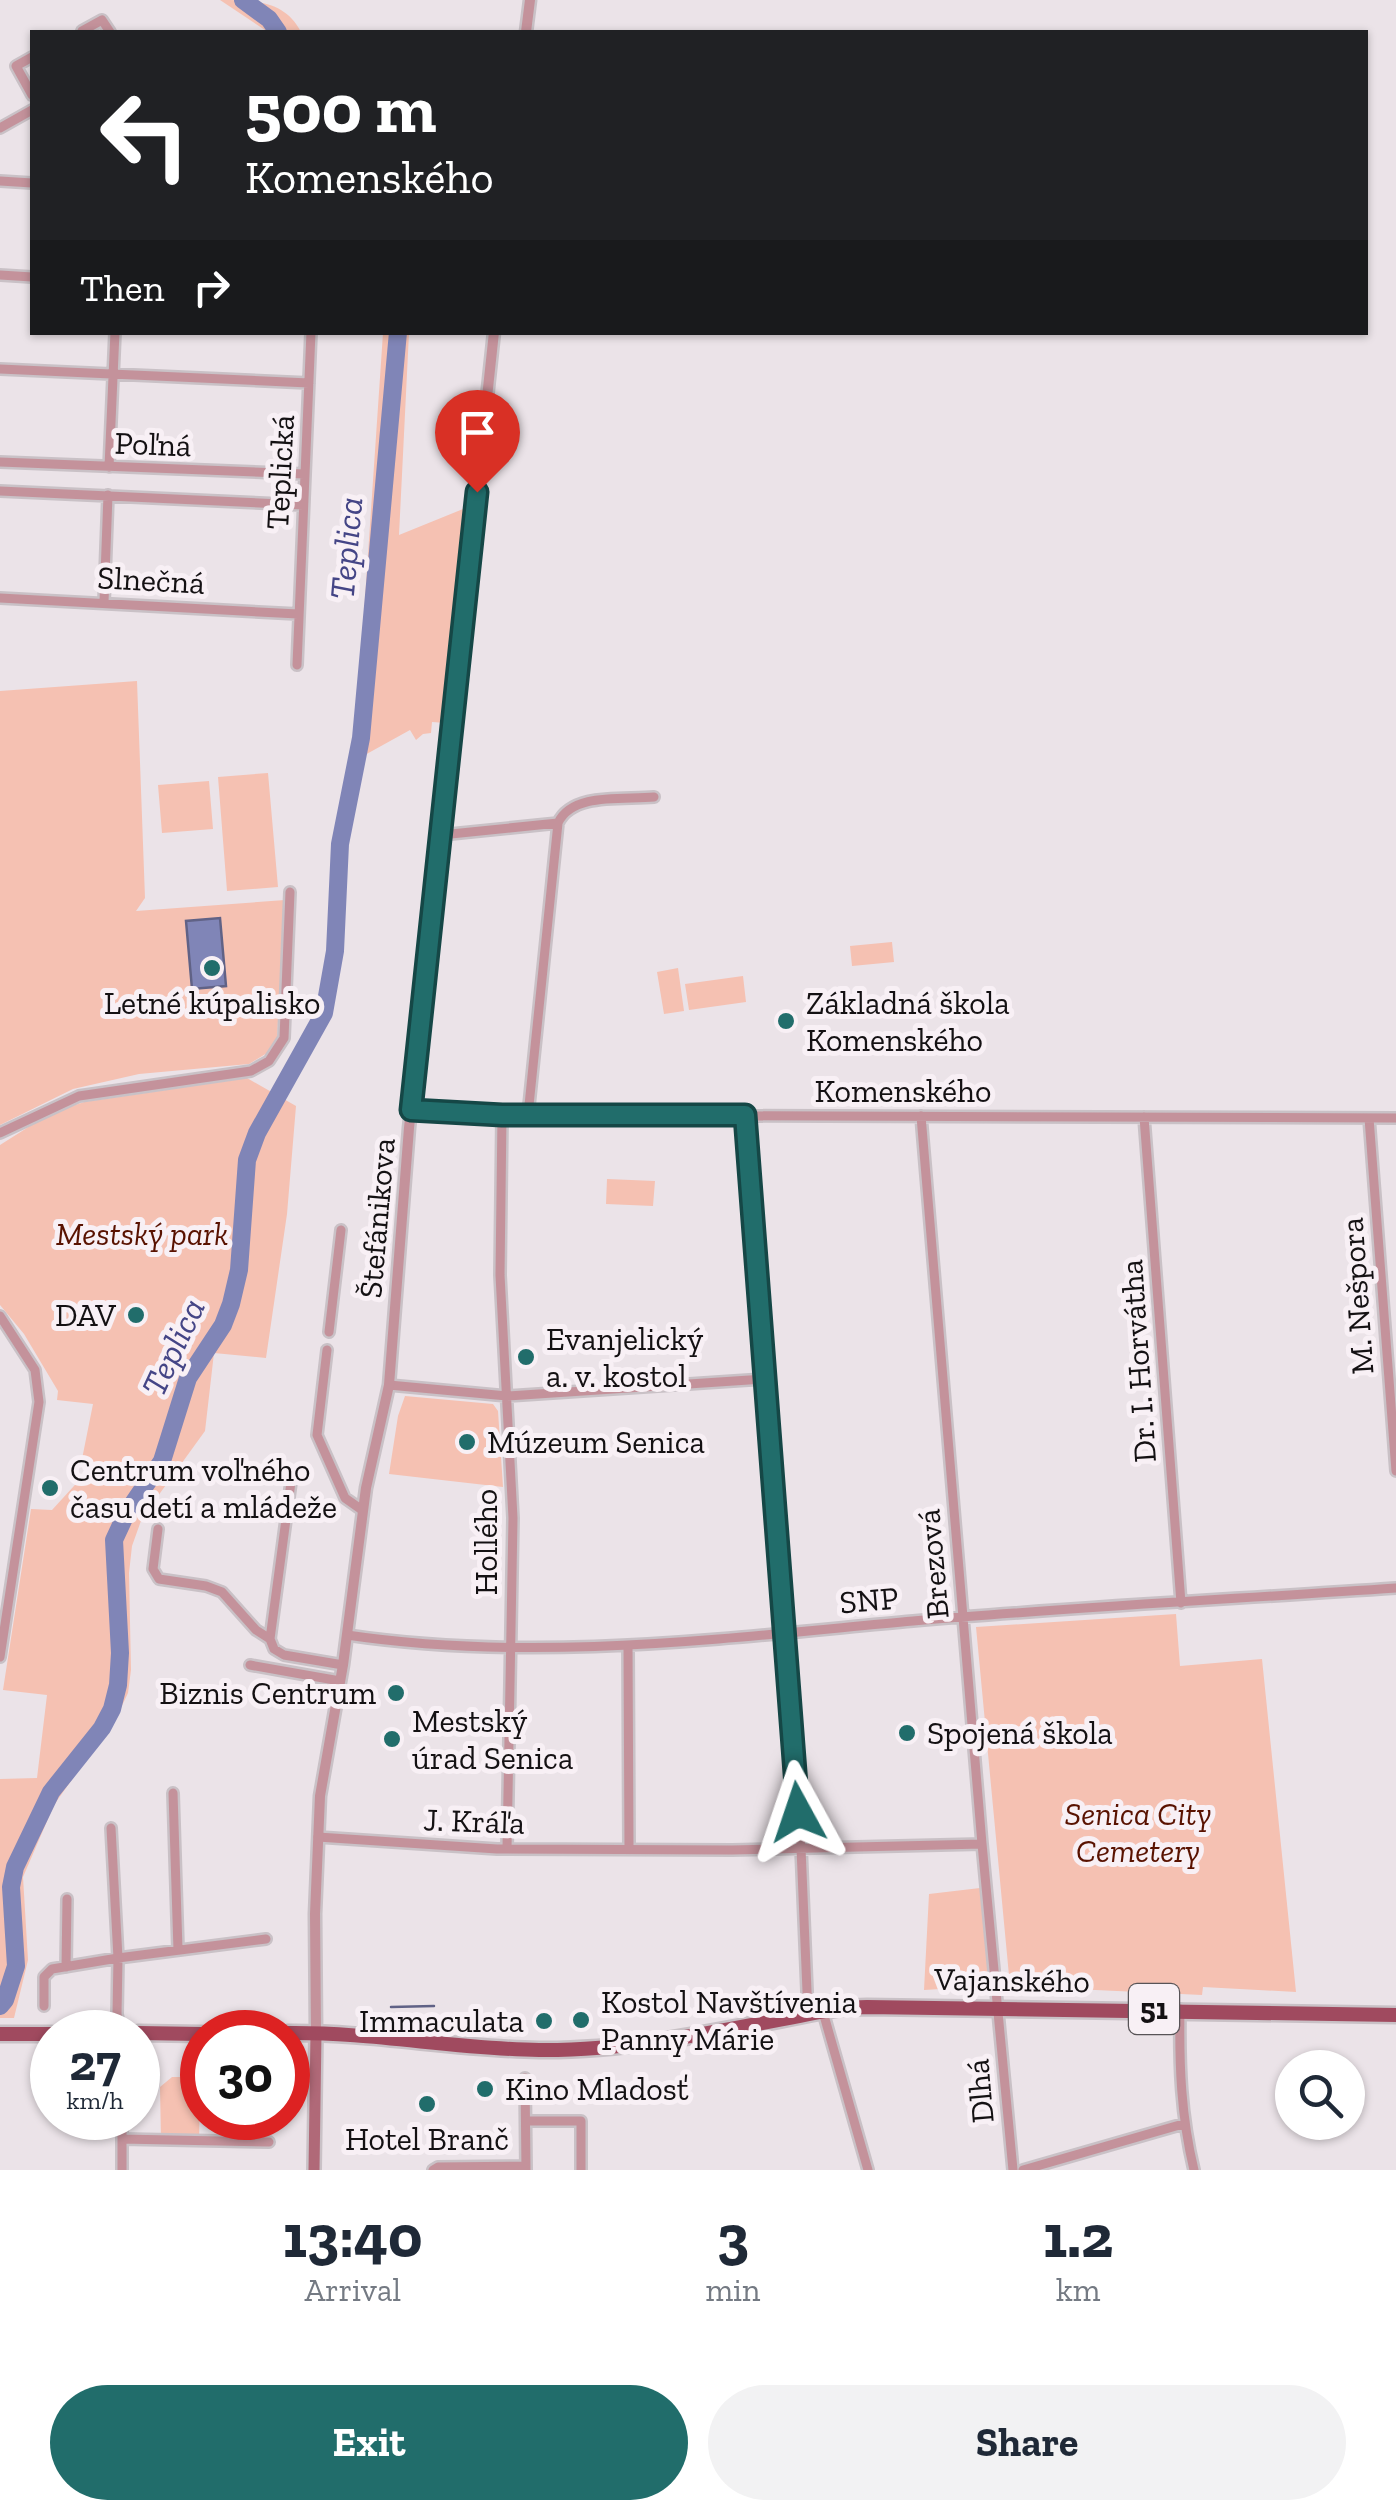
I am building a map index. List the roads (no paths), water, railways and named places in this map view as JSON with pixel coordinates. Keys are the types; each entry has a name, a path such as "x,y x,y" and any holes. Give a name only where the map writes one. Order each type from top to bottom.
{"main road":[{"name":"Vajanského","path":"816,2013 900,2006 1396,2015"},
{"name":"51","path":"310,2032 542,2050 647,2044 816,2013"},
{"path":"314,2170 316,2032"},
{"path":"0,2034 30,2034"}],"street":[{"path":"526,30 530,0"},
{"path":"84,30 102,20 109,30"},
{"path":"30,59 16,66 30,91"},
{"path":"0,128 30,111"},
{"path":"0,181 30,182"},
{"path":"0,275 30,277"},
{"path":"110,467 116,335"},
{"name":"Teplická","path":"297,665 310,335"},
{"name":"Štefánikova","path":"316,2032 322,1782 343,1665 362,1510 388,1385 411,1110 494,335"},
{"path":"0,369 310,384"},
{"name":"Poľná","path":"0,462 304,474"},
{"path":"0,491 303,504"},
{"path":"104,602 108,495"},
{"name":"Slnečná","path":"0,598 298,614"},
{"path":"528,1115 558,823 568,808 581,803 654,797"},
{"path":"441,836 558,823"},
{"path":"0,1133 79,1096 251,1071 269,1061 280,1048 286,1025 290,892"},
{"name":"Komenského","path":"411,1110 502,1115 1396,1118"},
{"name":"Hollého","path":"502,1115 500,1275 514,1518 507,1849"},
{"path":"745,1115 816,2013 868,2170"},
{"name":"Brezová","path":"921,1116 997,2007"},
{"name":"Dr. I. Horvátha","path":"1144,1116 1181,1602"},
{"name":"M. Nešpora","path":"1369,1118 1396,1471"},
{"name":"Štefánikova","path":"329,1332 341,1230"},
{"path":"0,1316 29,1358 38,1383 39,1402 0,1656"},
{"path":"326,1350 318,1435 344,1498 362,1510"},
{"path":"388,1385 507,1396 765,1378"},
{"path":"291,1482 270,1639 274,1649 284,1655 343,1665"},
{"path":"158,1529 153,1569 159,1579 222,1592 256,1630 270,1639"},
{"path":"0,1552 16,1554"},
{"name":"SNP","path":"347,1635 509,1648 628,1646 962,1617 1396,1588"},
{"path":"628,1646 628,1849"},
{"path":"250,1666 340,1681"},
{"path":"173,1794 178,1950"},
{"path":"111,1828 117,2010"},
{"name":"J. Kráľa","path":"318,1837 507,1849 982,1844"},
{"path":"66,1966 67,1899"},
{"path":"44,2006 44,1977 52,1969 266,1939"},
{"name":"Dlhá","path":"997,2007 1013,2170"},
{"path":"1180,2010 1183,2124 1194,2170"},
{"path":"433,2170 526,2168 525,2078"},
{"path":"526,2120 581,2122 580,2170"},
{"path":"1023,2170 1183,2124"},
{"path":"122,2140 122,2170"},
{"path":"160,2140 269,2142"}],"water":[{"path":"220,918 226,986 192,989 186,921"}],"waterway":[{"name":"Teplica","path":"243,0 269,19 277,30"},
{"name":"Teplica","path":"0,2006 16,1966 11,1887 15,1867 51,1792 102,1728 118,1685 114,1540 127,1512 162,1461 188,1378 223,1325 239,1270 247,1160 257,1133 324,1013 335,951 340,844 361,738 398,335"},
{"path":"391,2007 434,2006"}],"place":[{"name":"Letné kúpalisko","path":"212,968"},
{"name":"Základná škola Komenského","path":"786,1021"},
{"name":"DAV","path":"136,1315"},
{"name":"Evanjelický a. v. kostol","path":"526,1357"},
{"name":"Múzeum Senica","path":"467,1442"},
{"name":"Centrum voľného času detí a mládeže","path":"50,1488"},
{"name":"Biznis Centrum","path":"396,1693"},
{"name":"Spojená škola","path":"907,1733"},
{"name":"Mestský úrad Senica","path":"392,1739"},
{"name":"Kostol Navštívenia Panny Márie","path":"581,2020"},
{"name":"Immaculata","path":"544,2021"},
{"name":"Kino Mladosť","path":"485,2089"},
{"name":"Hotel Branč","path":"427,2104"}],"park label":[{"name":"Mestský park","path":"142,1234"},
{"name":"Senica City Cemetery","path":"1138,1832"}]}
